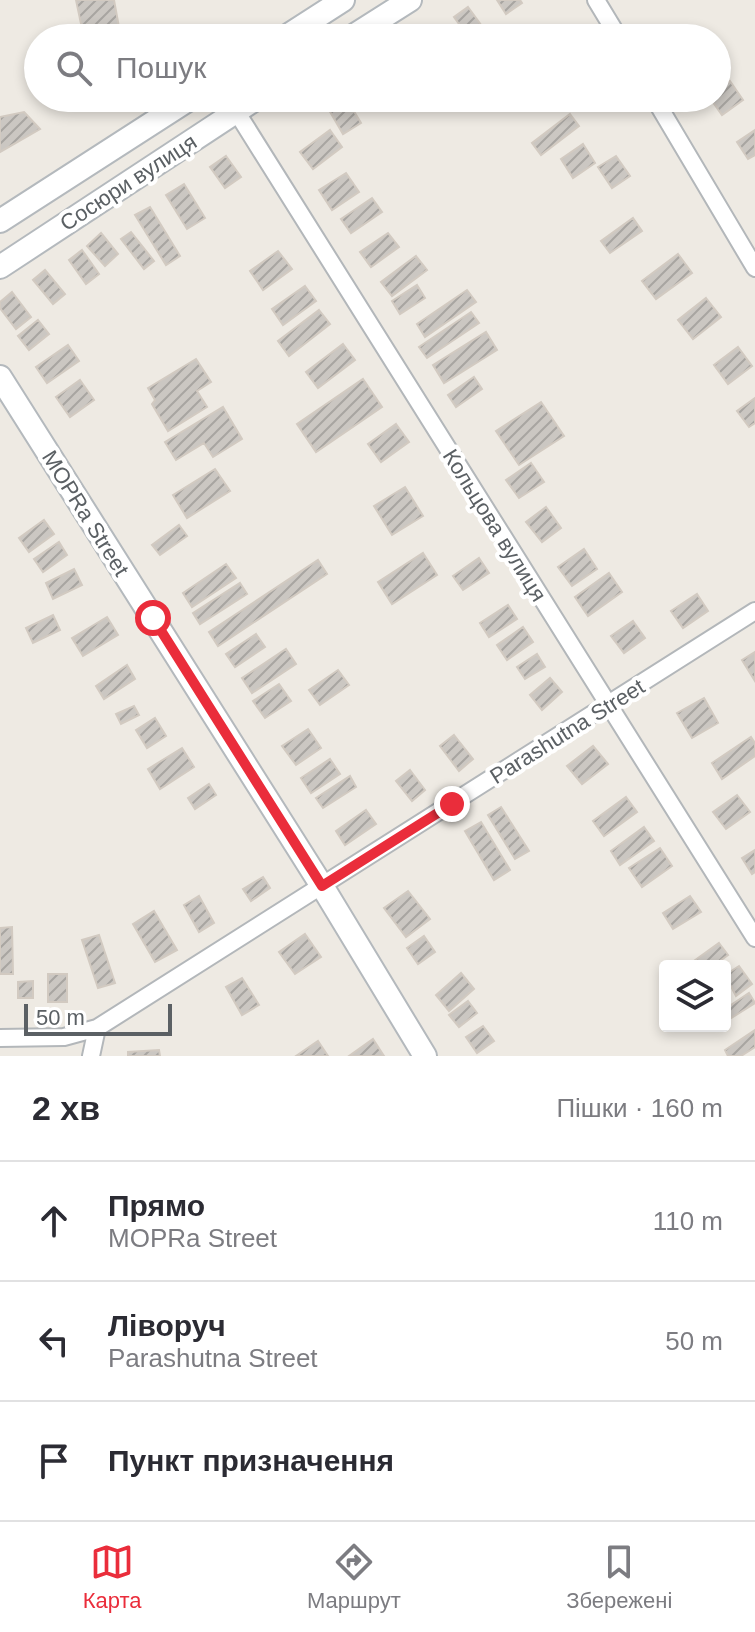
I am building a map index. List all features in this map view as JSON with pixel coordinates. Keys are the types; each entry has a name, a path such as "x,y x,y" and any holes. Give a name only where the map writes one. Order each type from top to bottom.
{"street":[{"path":"306,24 343,0"},
{"path":"372,24 410,0"},
{"path":"596,0 611,24"},
{"name":"Сосюри вулиця","path":"0,221 169,112"},
{"name":"Сосюри вулиця","path":"0,267 234,112"},
{"name":"Кольцова вулиця","path":"237,112 755,938"},
{"path":"662,112 755,268"},
{"name":"MOPRa Street","path":"0,377 322,886 425,1056"},
{"name":"Parashutna Street","path":"0,1038 64,1037 97,1028 755,611"},
{"path":"91,1056 97,1028"}],"building":[{"path":"76,0 114,0 118,24 81,24"},
{"path":"497,0 520,0 522,3 506,14"},
{"path":"468,7 480,24 459,24 454,17"},
{"path":"731,82 743,100 731,109"},
{"path":"24,112 40,129 0,152 0,117"},
{"path":"330,112 354,112 361,123 343,134"},
{"path":"570,114 579,126 541,155 532,143"},
{"path":"330,130 342,147 313,169 300,152"},
{"path":"755,130 755,155 748,159 737,142"},
{"path":"583,144 595,163 573,178 561,159"},
{"path":"226,156 241,177 225,188 210,167"},
{"path":"616,156 630,176 612,188 598,167"},
{"path":"346,173 359,192 332,210 319,190"},
{"path":"184,184 205,218 187,229 166,195"},
{"path":"372,198 382,212 351,233 341,219"},
{"path":"150,207 180,256 166,265 135,215"},
{"path":"633,218 642,231 610,253 601,241"},
{"path":"131,232 154,261 144,269 121,239"},
{"path":"101,233 118,254 105,266 87,246"},
{"path":"388,233 399,247 371,267 360,252"},
{"path":"82,250 99,274 86,284 69,260"},
{"path":"278,251 292,269 263,290 250,271"},
{"path":"678,254 692,273 656,299 642,281"},
{"path":"416,256 427,270 392,296 381,282"},
{"path":"45,270 65,294 53,304 33,280"},
{"path":"417,285 425,298 400,314 392,301"},
{"path":"305,286 316,301 283,325 272,309"},
{"path":"467,290 476,302 425,337 417,324"},
{"path":"12,292 31,317 16,329 0,308 0,302"},
{"path":"706,298 721,317 693,339 678,320"},
{"path":"319,310 330,324 289,356 278,341"},
{"path":"471,312 479,323 427,358 419,347"},
{"path":"38,320 49,334 29,350 18,336"},
{"path":"486,332 497,350 444,383 433,365"},
{"path":"343,344 355,360 318,388 306,372"},
{"path":"68,345 79,361 47,383 36,367"},
{"path":"738,347 752,366 728,384 714,365"},
{"path":"196,359 211,382 197,391 207,407 168,431 152,404 155,400 148,388"},
{"path":"474,377 482,389 456,407 448,395"},
{"path":"363,379 382,407 316,452 297,424"},
{"path":"80,380 94,400 70,417 56,397"},
{"path":"755,398 755,423 749,427 737,411"},
{"path":"541,402 564,436 519,465 496,431"},
{"path":"223,407 242,439 213,457 204,443 176,460 165,442"},
{"path":"396,424 409,442 381,462 368,444"},
{"path":"531,463 544,482 519,498 506,480"},
{"path":"215,469 230,491 187,518 173,495"},
{"path":"405,487 423,516 392,535 374,506"},
{"path":"546,507 561,528 542,542 526,522"},
{"path":"44,520 54,534 29,552 19,538"},
{"path":"179,525 187,536 160,555 152,545"},
{"path":"59,542 67,555 43,572 34,559"},
{"path":"584,549 597,569 572,586 558,567"},
{"path":"423,553 437,575 392,604 378,582"},
{"path":"479,558 489,573 463,590 453,576"},
{"path":"318,560 327,574 218,646 209,632"},
{"path":"226,564 236,578 192,607 183,593"},
{"path":"74,569 82,585 53,599 46,583"},
{"path":"609,573 622,592 588,616 575,597"},
{"path":"240,583 247,594 200,624 193,613"},
{"path":"697,594 708,611 683,628 671,611"},
{"path":"508,605 517,619 489,637 480,623"},
{"path":"53,615 60,630 33,643 26,628"},
{"path":"107,617 118,635 83,656 72,638"},
{"path":"633,621 645,638 624,653 611,636"},
{"path":"523,627 533,642 507,660 497,645"},
{"path":"256,634 265,647 235,667 226,654"},
{"path":"286,649 296,664 252,693 242,678"},
{"path":"755,652 755,681 742,660"},
{"path":"537,654 545,667 525,679 517,667"},
{"path":"127,665 135,679 104,699 96,686"},
{"path":"338,670 349,685 320,705 309,690"},
{"path":"550,678 562,692 542,710 530,695"},
{"path":"279,684 291,701 265,718 253,701"},
{"path":"704,698 718,723 692,738 677,713"},
{"path":"134,706 139,715 121,724 116,714"},
{"path":"155,718 166,736 147,748 136,730"},
{"path":"308,729 321,748 296,765 282,746"},
{"path":"454,735 473,759 459,771 440,746"},
{"path":"751,737 755,743 755,756 722,779 712,763"},
{"path":"593,746 608,764 582,784 567,766"},
{"path":"182,748 194,767 160,789 148,769"},
{"path":"330,759 340,774 311,793 301,778"},
{"path":"410,770 425,790 412,801 396,781"},
{"path":"350,776 356,787 323,808 316,798"},
{"path":"209,784 216,795 195,809 188,798"},
{"path":"737,795 750,812 726,829 713,812"},
{"path":"626,797 637,812 604,836 593,821"},
{"path":"501,807 529,851 515,859 488,815"},
{"path":"366,810 376,824 345,845 336,831"},
{"path":"481,822 510,870 494,880 465,831"},
{"path":"644,827 654,841 620,865 611,851"},
{"path":"660,848 672,866 642,887 629,868"},
{"path":"755,850 755,872 752,874 742,858"},
{"path":"263,877 270,888 251,901 243,889"},
{"path":"408,891 430,919 406,937 384,908"},
{"path":"199,896 214,923 199,932 184,905"},
{"path":"690,896 701,912 673,929 663,913"},
{"path":"154,911 177,950 155,962 133,924"},
{"path":"12,927 13,974 0,974 0,928"},
{"path":"305,934 321,957 295,974 279,952"},
{"path":"99,935 115,983 98,988 82,940"},
{"path":"424,936 435,952 418,964 407,948"},
{"path":"719,943 728,955 721,960 695,960"},
{"path":"739,966 752,984 736,996 731,986 731,971"},
{"path":"461,973 474,989 449,1011 436,995"},
{"path":"48,974 67,974 67,1002 48,1002"},
{"path":"242,978 259,1005 242,1015 226,987"},
{"path":"33,981 33,998 18,998 18,982"},
{"path":"749,993 755,1003 731,1018 731,1005"},
{"path":"468,1001 477,1013 459,1027 449,1015"},
{"path":"483,1026 494,1041 477,1053 466,1037"},
{"path":"755,1030 755,1047 741,1056 728,1056 725,1050"},
{"path":"373,1039 384,1056 349,1056"},
{"path":"318,1041 328,1056 296,1056"},
{"path":"159,1050 160,1056 128,1056 128,1052"}],"route":[{"path":"153,618 322,886 452,804"}]}
